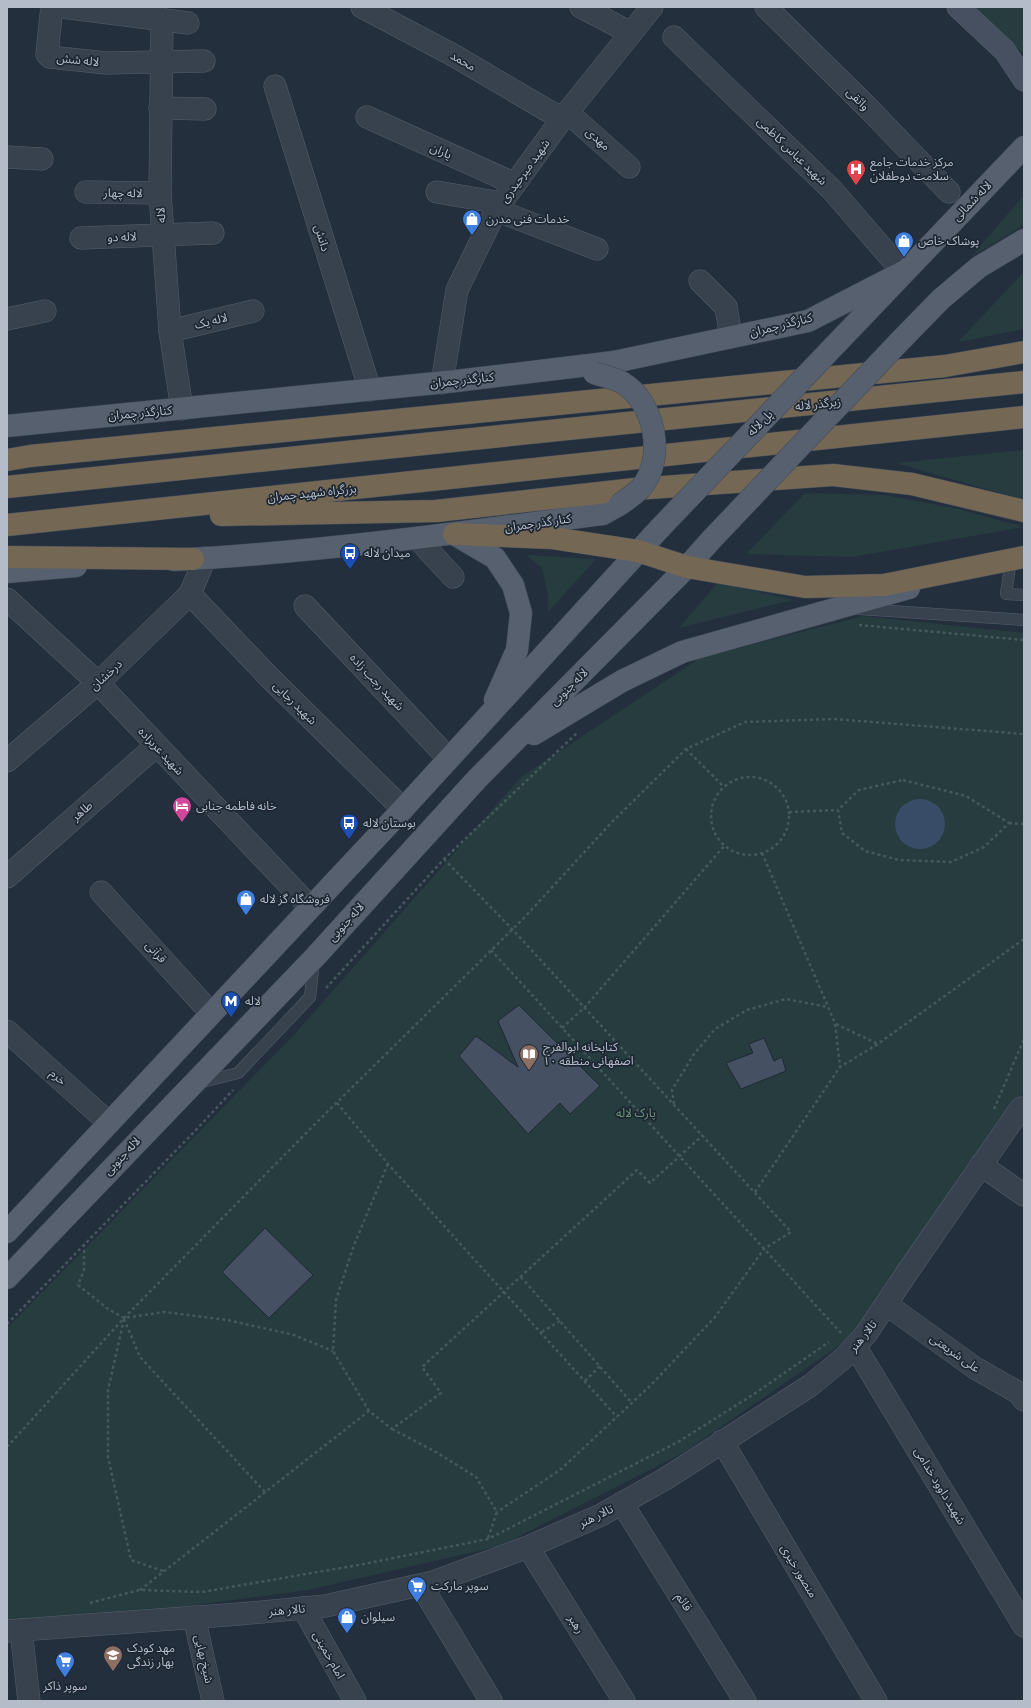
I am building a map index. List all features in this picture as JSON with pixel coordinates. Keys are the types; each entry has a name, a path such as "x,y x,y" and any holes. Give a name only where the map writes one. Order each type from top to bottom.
{"highway":[{"path":"7,460 193,440 945,366 1024,352"},
{"name":"زیرگذر لاله","path":"7,487 612,426 1024,382"},
{"name":"بزرگراه شهید چمران","path":"7,525 1024,417"},
{"path":"7,449 193,440"},
{"path":"72,518 436,511 635,489 833,476 912,484 1024,511"},
{"path":"454,534 552,538 638,551 687,567 805,587 884,585 1012,560"},
{"path":"7,557 200,559"}],"main road":[{"path":"958,7 1005,51 1024,80"},
{"name":"لاله شمالی","path":"860,319 903,272 1024,147"},
{"name":"لاله جنوبی","path":"7,1278 190,1085 315,957 351,915 500,757 687,567 941,299 979,267 1024,240"},
{"name":"کنارگذر چمران","path":"7,426 442,383 614,362 808,321 903,272"},
{"name":"پل لاله","path":"638,551 860,319"},
{"name":"کنار گذر چمران","path":"454,534 603,514 619,505 641,487 650,468 655,447 652,424 641,400 623,383 594,373 541,371"},
{"path":"7,572 307,550 454,534 495,558 513,585 521,613 517,650 487,718"},
{"path":"7,1232 403,809 638,551"},
{"path":"500,757 563,716 622,681 682,652 846,616 1012,560"},
{"path":"7,1246 78,1172 78,1156"}],"street":[{"name":"لاله شش","path":"57,7 52,10 51,15 47,54 50,57 106,63 161,63"},
{"path":"62,7 162,19 188,24"},
{"name":"محمد","path":"362,7 564,115"},
{"path":"581,7 631,33"},
{"name":"شهید میرحیدری","path":"442,383 457,290 499,207 564,115 652,7"},
{"name":"واثقی","path":"766,7 870,110 949,192"},
{"name":"لاله","path":"162,19 160,193 170,332 182,409"},
{"name":"شهید عباس کاظمی","path":"674,37 832,190 903,272"},
{"path":"161,63 204,61"},
{"name":"دانش","path":"274,86 370,390"},
{"path":"160,108 205,109"},
{"name":"مهدی","path":"564,115 629,167"},
{"name":"یاران","path":"367,117 515,184"},
{"path":"7,157 42,159"},
{"name":"لاله چهار","path":"86,192 160,193"},
{"path":"437,192 499,207 597,250"},
{"name":"لاله دو","path":"81,238 213,233"},
{"path":"700,281 726,307 731,337"},
{"path":"7,319 45,311"},
{"name":"لاله یک","path":"170,332 253,312"},
{"path":"417,538 453,577"},
{"path":"193,588 200,559"},
{"name":"درخشان","path":"7,761 98,683 193,588"},
{"name":"شهید رجایی","path":"193,588 268,676 403,809"},
{"name":"شهید عربزاده","path":"7,599 98,683 310,907"},
{"name":"شهید رجب زاده","path":"305,606 448,758"},
{"name":"طاهر","path":"7,877 156,746"},
{"name":"قرآنی","path":"101,892 211,1013"},
{"name":"خرم","path":"7,1031 108,1123"},
{"name":"تالار هنر","path":"14,1630 325,1606 421,1585 528,1547 601,1515 665,1479 812,1384 856,1346 866,1334 1021,1108 1024,1111"},
{"path":"981,1165 1024,1195"},
{"name":"علی شریعتی","path":"886,1304 975,1368 1019,1393 1024,1400"},
{"name":"شهید داوود خدامی","path":"856,1346 1024,1626"},
{"name":"منصور خیری","path":"722,1441 876,1701"},
{"name":"قائم","path":"622,1503 745,1701"},
{"name":"رهبر","path":"528,1547 624,1701"},
{"path":"421,1585 491,1701"},
{"name":"امام خمینی","path":"303,1608 355,1701"},
{"name":"شیخ بهایی","path":"194,1617 213,1701"},
{"path":"14,1630 29,1701"}],"lane":[{"path":"1012,560 1006,594 1024,595"},
{"path":"846,616 1024,620"}],"path":[{"path":"846,616 1024,640"},
{"path":"7,1447 124,1318 512,929 611,823 686,749 745,722 834,719 1024,734"},
{"path":"322,992 444,859 579,732"},
{"path":"686,749 724,787"},
{"path":"746,777 758,778 769,782 782,795 789,812 788,825 783,837 774,847 762,853 749,854 736,852 724,845 716,835 712,823 712,809 716,797 724,787 734,780 746,777"},
{"path":"789,812 838,810 858,790 903,780 966,796 1009,823 1024,824"},
{"path":"838,810 842,833 865,851 899,860 951,862 984,847 1009,823"},
{"path":"562,1028 585,1007 724,845"},
{"path":"762,853 835,1023 840,1068"},
{"path":"444,859 585,1007 791,1232 764,1249 715,1317 652,1384 560,1470 497,1512 488,1539"},
{"path":"755,1192 840,1068 878,1044 1024,939"},
{"path":"369,1411 139,1590 202,1592 364,1564 488,1539 678,1442 754,1394 841,1333 491,950"},
{"path":"674,1104 672,1090 694,1054 715,1029 747,1010 786,999 829,1008"},
{"path":"835,1023 878,1044"},
{"path":"7,1324 238,1085"},
{"path":"337,1103 388,1164 505,1291 617,1417"},
{"path":"392,1429 441,1393 422,1367 637,1170 650,1183 703,1135"},
{"path":"388,1164 354,1245 336,1300 333,1351 369,1411 392,1429 436,1452 476,1477 497,1512"},
{"path":"84,1244 84,1270 78,1285 108,1309 124,1318 164,1312 227,1320 294,1336 333,1351"},
{"path":"521,1276 632,1403"},
{"path":"124,1318 140,1357 265,1492"},
{"path":"124,1318 108,1390 108,1457 131,1560 164,1571"},
{"path":"542,1332 560,1321"},
{"path":"585,1381 600,1366"}],"green space":[{"path":"969,7 1024,7 1024,54 974,11"},
{"path":"1024,195 1024,225 971,257"},
{"path":"1024,272 1024,329 958,342"},
{"path":"1024,450 1024,500 896,463"},
{"path":"805,493 885,495 958,509 1024,527 852,557 746,554"},
{"path":"526,555 596,559 548,612 548,595 542,568"},
{"path":"718,582 793,600 679,628"},
{"name":"پارک لاله","path":"863,616 1024,633 1024,1092 856,1334 683,1453 500,1546 308,1590 142,1612 7,1623 7,1328 293,1036 521,777 700,658"}],"water":[{"path":"915,799 925,799 938,806 945,819 945,829 938,842 925,849 915,849 906,845 899,838 895,829 895,819 899,810 906,803"}],"building":[{"name":"کتابخانه ابوالفرج اصفهانی منطقه ۱۰","path":"519,1005 600,1086 570,1114 560,1103 528,1134 459,1056 476,1036 518,1067 498,1021"},
{"path":"764,1038 774,1061 782,1057 786,1071 741,1089 726,1063 753,1053 749,1044"},
{"path":"265,1228 313,1275 269,1318 222,1272"}],"place":[{"name":"مرکز خدمات جامع سلامت دوطفلان","path":"856,186"},
{"name":"خدمات فنی مدرن","path":"472,236"},
{"name":"پوشاک خاص","path":"904,258"},
{"name":"میدان لاله","path":"350,570"},
{"name":"خانه فاطمه جنابی","path":"182,823"},
{"name":"بوستان لاله","path":"349,840"},
{"name":"فروشگاه گز لاله","path":"246,916"},
{"name":"لاله","path":"231,1018"},
{"name":"کتابخانه ابوالفرج اصفهانی منطقه ۱۰","path":"529,1071"},
{"name":"سوپر مارکت","path":"417,1603"},
{"name":"سیلوان","path":"347,1634"},
{"name":"مهد کودک بهار زندگی","path":"113,1672"},
{"name":"سوپر ذاکر","path":"65,1678"}]}
